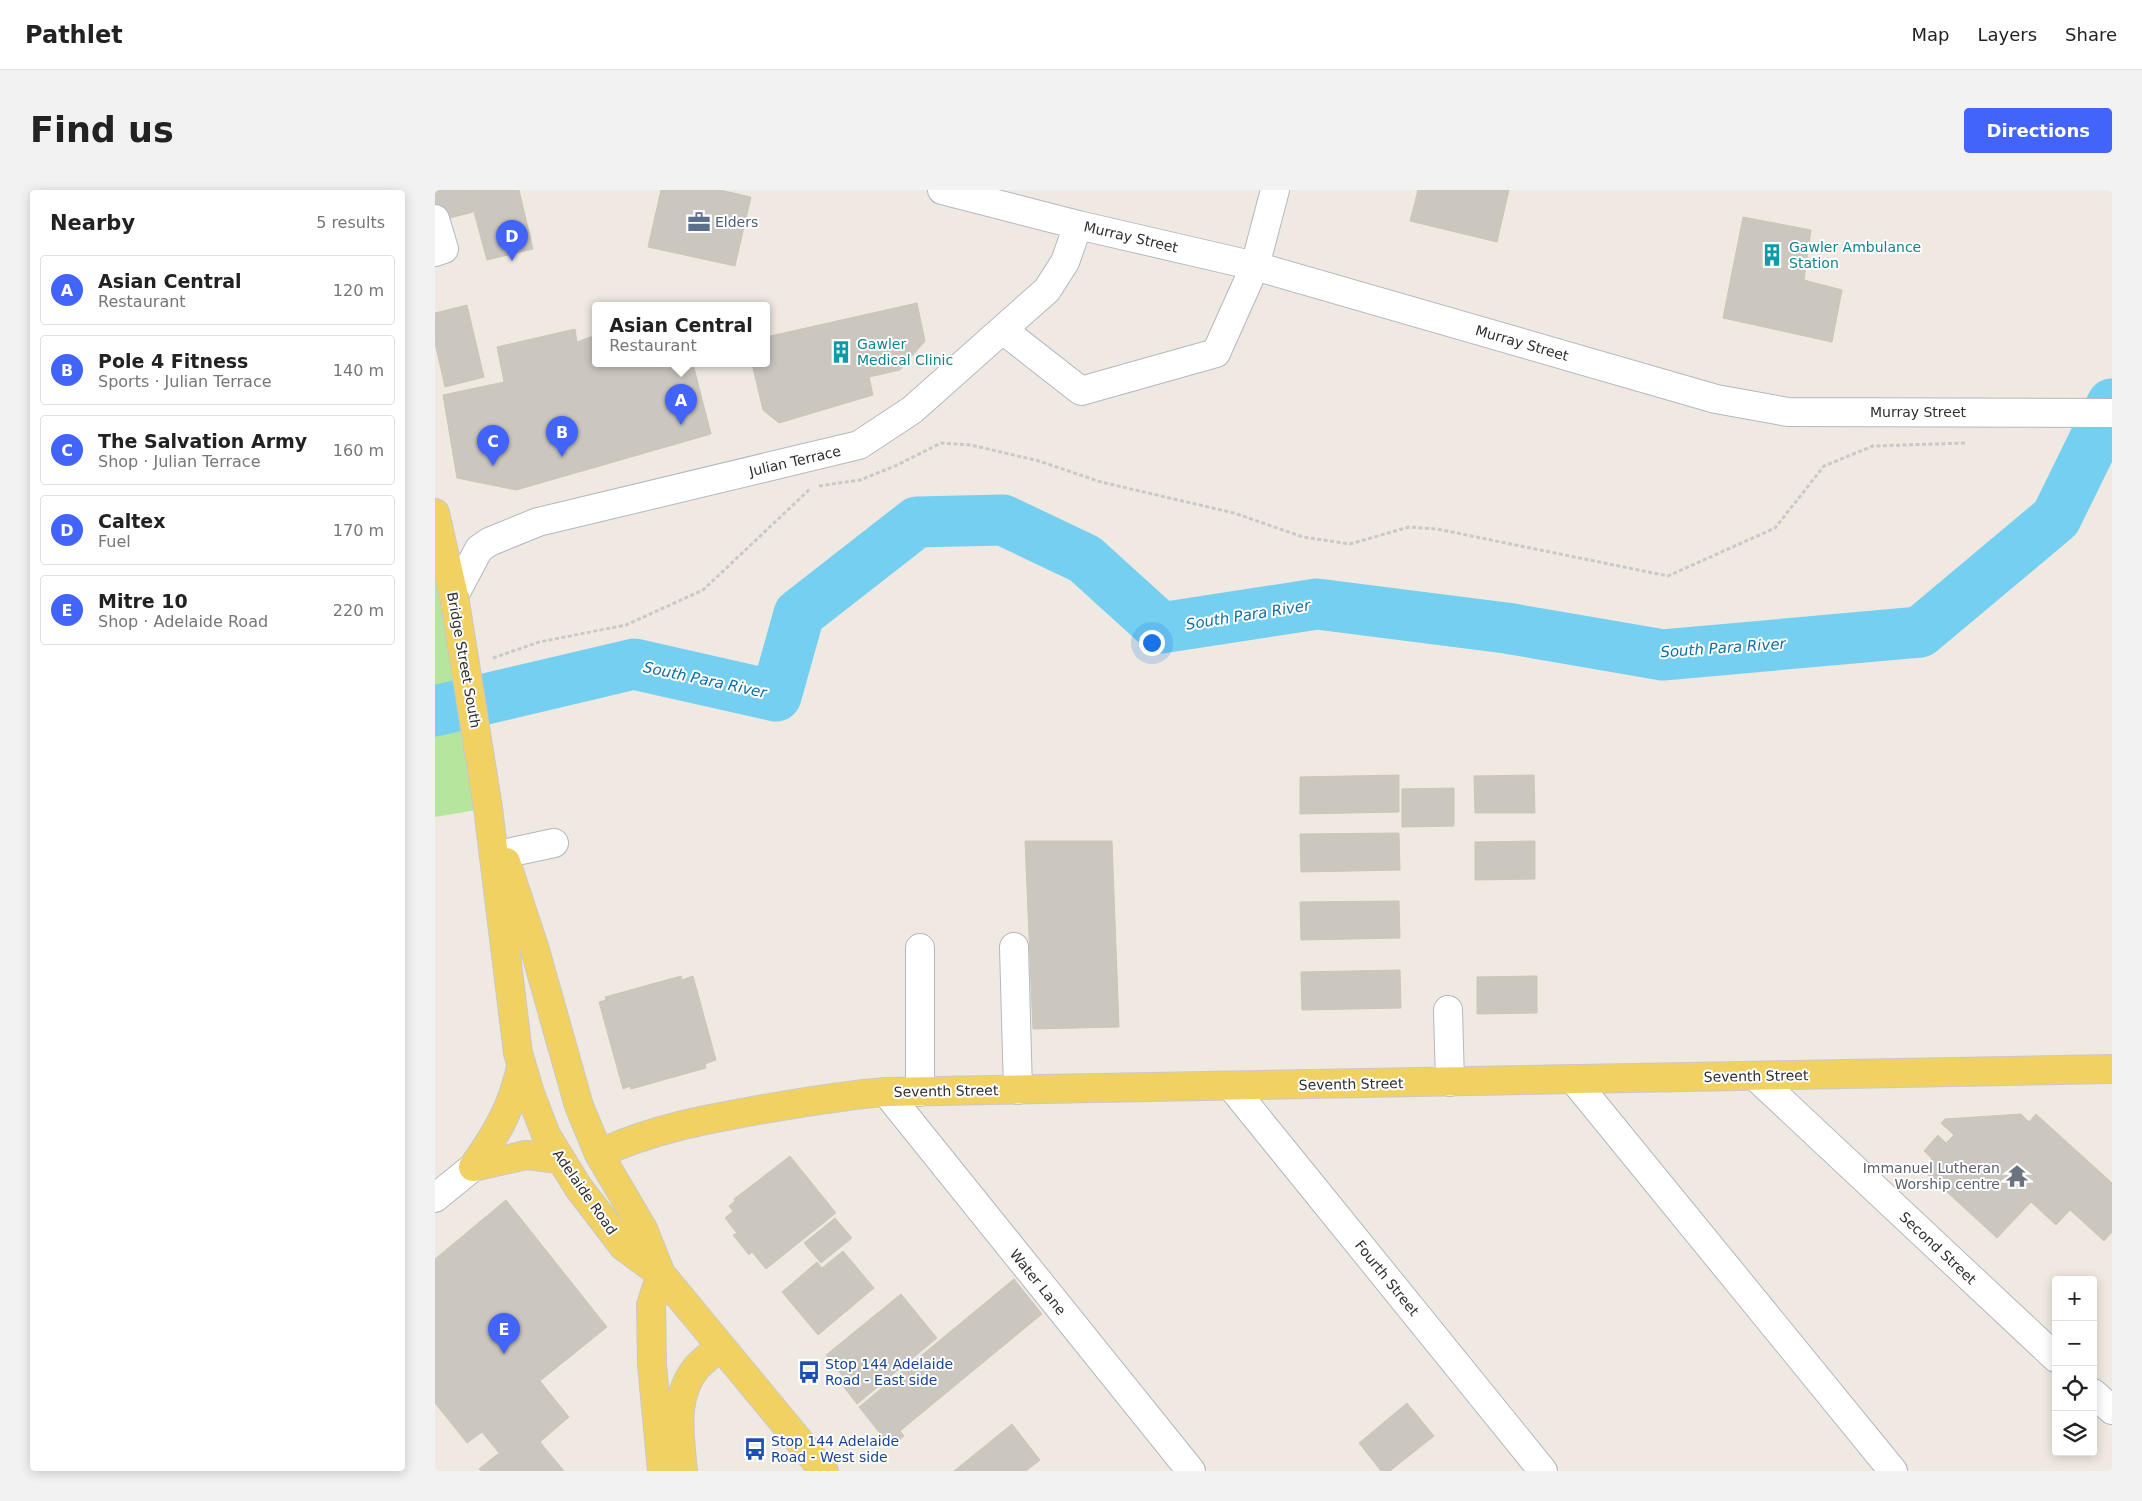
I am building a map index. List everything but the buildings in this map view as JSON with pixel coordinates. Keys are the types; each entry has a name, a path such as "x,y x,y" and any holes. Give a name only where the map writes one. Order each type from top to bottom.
{"main road":[{"name":"Bridge Street South","path":"435,513 454,596 489,808 506,963 521,1065"},
{"name":"Bridge Street South","path":"489,808 535,950 559,1041"},
{"name":"Adelaide Road","path":"559,1041 579,1106 599,1154 643,1229 661,1274"},
{"name":"Adelaide Road","path":"521,1065 529,1094 559,1159 624,1247 661,1274 823,1471"},
{"path":"473,1167 502,1124 515,1093 521,1065"},
{"name":"Seventh Street","path":"599,1154 644,1135 696,1120 844,1095 886,1092 2112,1069"},
{"path":"473,1167 517,1156 559,1159"},
{"path":"661,1274 651,1305 651,1312 652,1365 662,1471"},
{"path":"683,1471 679,1419 684,1392 697,1368 720,1346"}],"street":[{"name":"Murray Street","path":"942,190 1078,225 1255,266 1716,399 1788,412 2099,413"},
{"path":"1003,330 1081,391 1215,353 1255,266 1275,190"},
{"path":"435,219 443,249 435,252"},
{"name":"Julian Terrace","path":"454,596 479,549 489,542 538,522 859,446 912,410 1047,290 1065,262 1078,225"},
{"path":"503,854 555,843"},
{"path":"1014,947 1018,1090"},
{"path":"920,948 920,1092"},
{"path":"1448,1010 1450,1082"},
{"name":"Second Street","path":"1755,1076 2052,1354"},
{"path":"1573,1080 1893,1471"},
{"name":"Fourth Street","path":"1231,1086 1543,1471"},
{"name":"Water Lane","path":"886,1092 1191,1471"},
{"path":"435,1198 473,1167"},
{"path":"2097,1397 2112,1410"}],"path":[{"path":"490,659 539,642 626,625 703,590 810,488 860,480 895,466 941,443 971,445 1039,461 1101,482 1234,514 1303,537 1351,544 1409,527 1437,529 1669,576 1775,528 1824,466 1873,446 1973,443"}],"green space":[{"path":"435,513 488,808 435,817"}],"waterway":[{"name":"South Para River","path":"435,711 634,664 776,696 799,614 917,522 1003,520 1085,559 1161,628 1317,604 1506,628 1663,655 1920,632 2056,518 2112,404"}],"place":[{"name":"Elders","path":"699,222"},
{"name":"Gawler Ambulance Station","path":"1772,255"},
{"name":"Caltex","path":"512,261"},
{"name":"Gawler Medical Clinic","path":"841,352"},
{"name":"Asian Central","path":"681,425"},
{"name":"Pole 4 Fitness","path":"562,457"},
{"name":"The Salvation Army","path":"493,466"},
{"name":"Immanuel Lutheran Worship centre","path":"2017,1176"},
{"name":"Mitre 10","path":"504,1354"},
{"name":"Stop 144 Adelaide Road - East side","path":"809,1372"},
{"name":"Stop 144 Adelaide Road - West side","path":"755,1449"}]}
